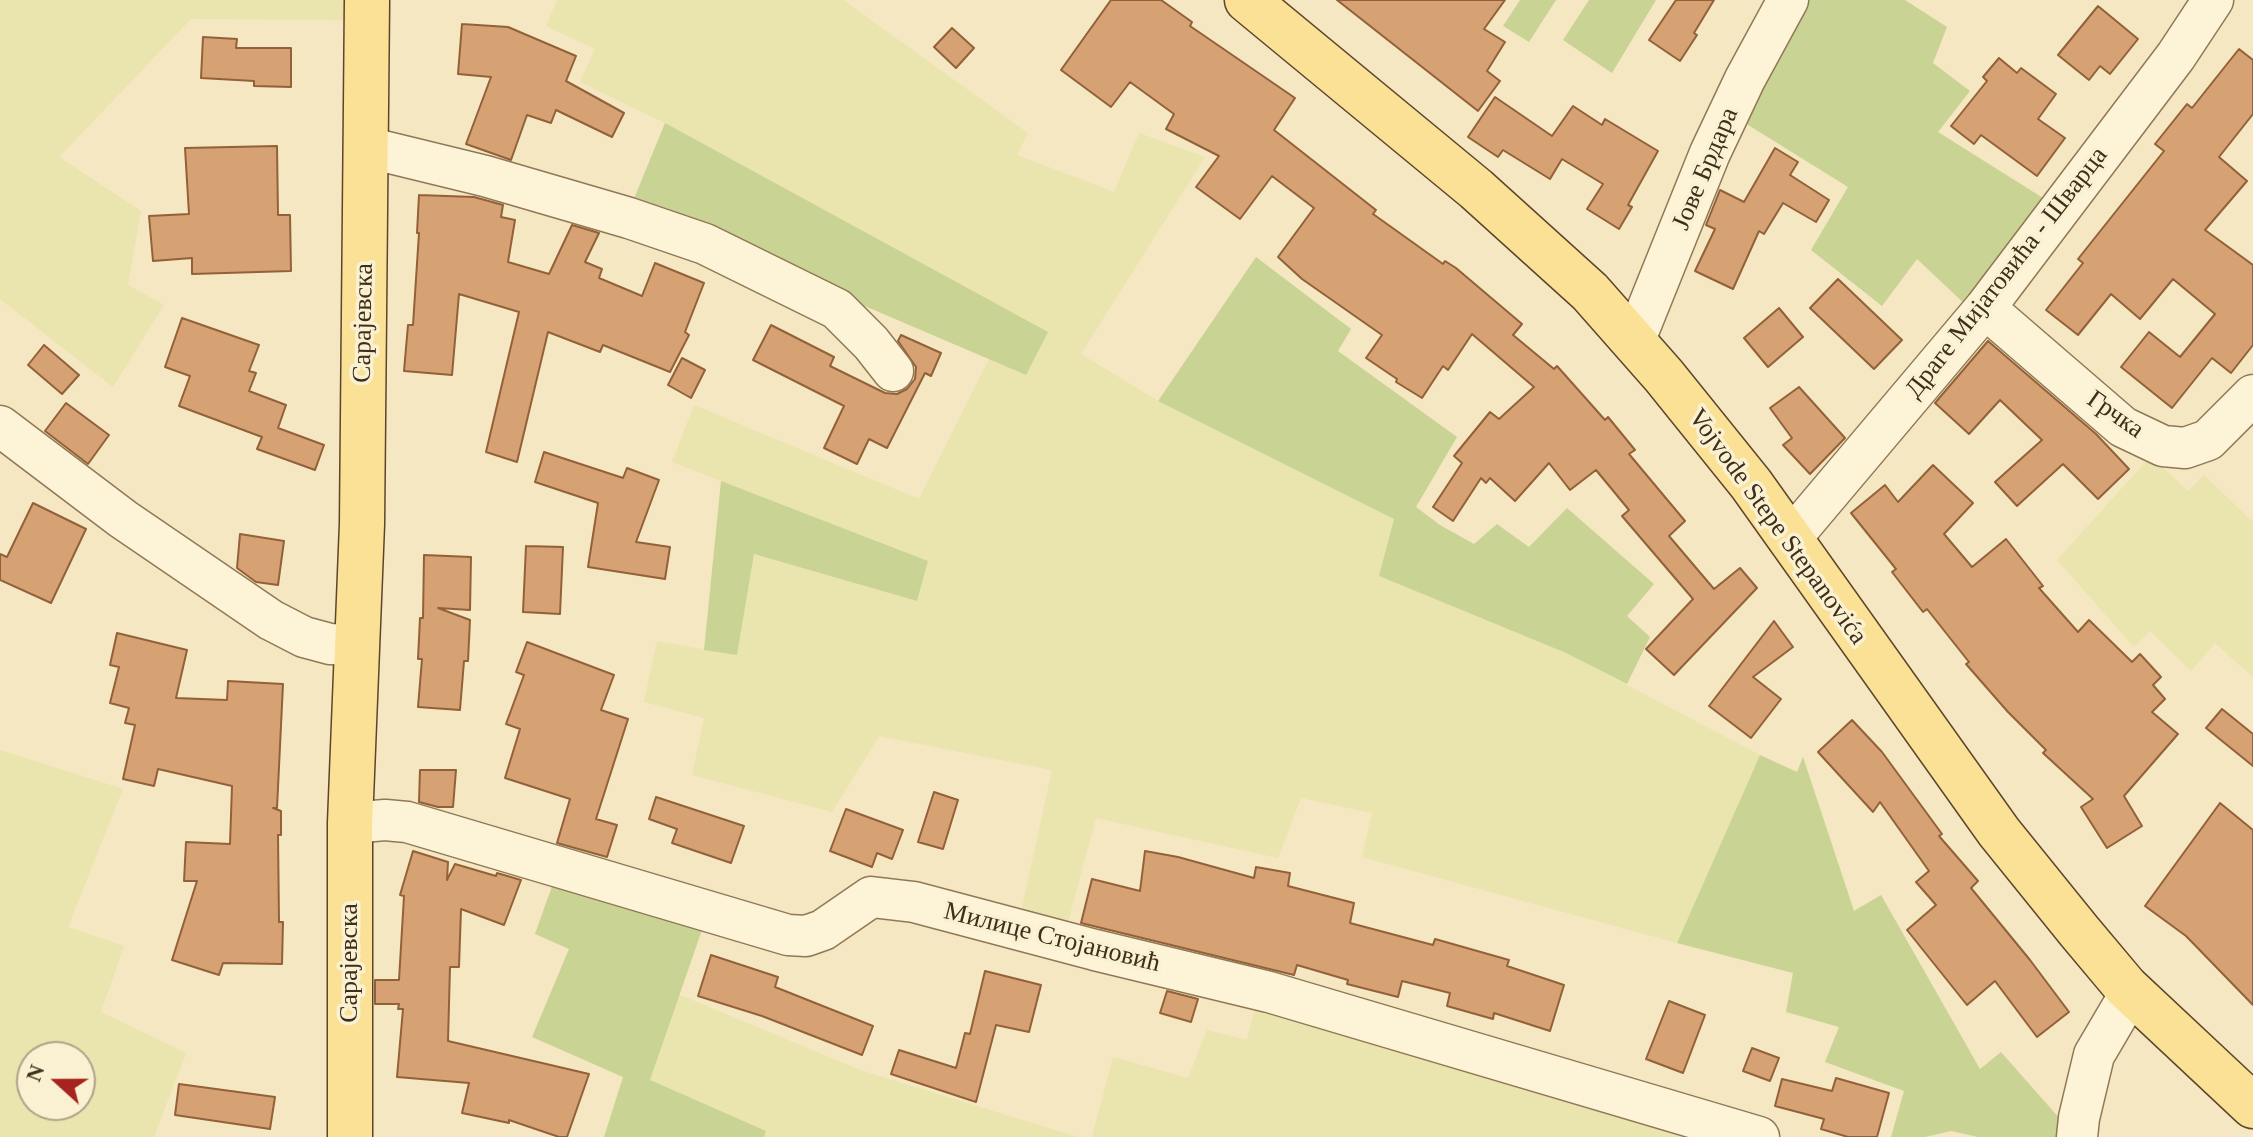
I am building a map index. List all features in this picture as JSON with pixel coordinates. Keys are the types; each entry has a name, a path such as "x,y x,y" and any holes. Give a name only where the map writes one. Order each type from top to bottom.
{"main road":[{"name":"Сарајевска","path":"350,1137 350,823 362,524 367,0"},
{"name":"Vojvode Stepe Stepanovića","path":"1247,0 1476,189 1590,292 1702,423 1791,538 1862,643 1999,832 2131,992 2253,1106"}],"street":[{"name":"Јове Брдара","path":"1634,342 1710,153 1745,79 1788,0"},
{"name":"Драге Мијатовића - Шварца","path":"1791,538 1985,308 2176,56 2213,0"},
{"path":"366,147 485,176 705,244 837,309 871,343 893,371"},
{"name":"Грчка","path":"1985,308 2123,427 2163,446 2185,448 2208,440 2253,395"},
{"path":"0,426 123,519 271,620 304,637 330,644 356,645"},
{"name":"Милице Стојановић","path":"350,823 407,822 788,935 806,936 823,930 871,897 914,902 1269,992 1759,1137"},
{"path":"2077,1137 2094,1055 2131,992"}],"shaded area":[{"path":"0,0 351,0 350,20 191,19 59,157 141,211 128,285 164,305 113,387 0,299"},
{"path":"557,0 843,0 1028,133 1017,155 1114,192 1139,133 1205,157 1081,354 1158,401 1395,519 1379,576 1566,653 1760,755 1677,943 1362,857 1372,813 1301,798 1278,858 1096,818 1067,926 1020,917 1052,770 879,736 832,812 692,775 704,718 644,702 657,641 737,655 754,554 917,601 928,561 672,462 694,405 919,499 989,359 1026,375 665,123 580,82 595,49 546,26"},
{"path":"2151,456 2188,491 2204,475 2253,522 2253,677 2215,643 2191,671 2150,631 2134,647 2057,560"},
{"path":"0,750 123,789 68,927 124,946 101,1012 186,1053 154,1137 0,1137"},
{"path":"678,994 860,1070 1078,1137 764,1137 766,1132 650,1081"},
{"path":"1257,1000 1723,1137 1092,1137 1113,1057 1188,1078 1207,1030 1247,1040"}],"green space":[{"path":"1520,0 1556,0 1529,42 1503,26"},
{"path":"1589,0 1656,0 1612,73 1563,40"},
{"path":"1795,0 1905,0 1947,27 1933,63 1970,91 1938,132 2051,203 1968,307 1917,259 1882,306 1811,250 1848,187 1737,118"},
{"path":"665,123 1048,332 1026,375 631,206"},
{"path":"1256,257 1351,329 1338,351 1457,437 1416,507 1474,544 1497,524 1529,547 1567,508 1654,584 1627,616 1650,637 1627,684 1566,653 1379,576 1394,519 1158,401"},
{"path":"721,481 928,561 917,601 754,554 737,655 704,650"},
{"path":"1760,755 1797,772 1803,757 1854,911 1881,895 1980,1069 2001,1052 2076,1137 1978,1137 1951,1131 1925,1137 1891,1137 1904,1091 1825,1062 1839,1027 1786,1012 1793,973 1677,943"},
{"path":"556,875 704,924 650,1080 766,1131 764,1137 604,1137 623,1077 532,1037 569,949 535,934"}],"building":[{"path":"1111,0 1161,0 1192,22 1190,26 1295,98 1274,130 1376,210 1373,214 1443,264 1445,261 1456,268 1522,324 1513,335 1554,369 1557,366 1605,420 1608,417 1635,450 1629,454 1685,521 1669,536 1714,589 1740,568 1757,588 1674,675 1646,649 1693,599 1622,516 1629,510 1596,470 1570,490 1549,463 1515,501 1490,478 1486,483 1481,478 1453,521 1433,507 1462,463 1454,456 1490,412 1499,419 1534,387 1472,334 1448,370 1443,366 1422,398 1396,382 1397,379 1366,358 1382,335 1302,279 1278,257 1314,208 1272,176 1240,219 1196,187 1219,156 1166,129 1174,114 1130,82 1111,107 1061,70"},
{"path":"1337,0 1505,0 1484,29 1505,42 1487,71 1500,81 1478,111"},
{"path":"1676,0 1714,0 1680,61 1649,40"},
{"path":"2098,6 2138,39 2110,74 2100,66 2089,80 2058,55"},
{"path":"462,24 508,27 576,56 566,81 624,113 612,137 556,110 551,123 527,115 511,160 466,144 491,77 458,74"},
{"path":"952,28 974,48 956,68 934,47"},
{"path":"203,37 237,39 236,48 291,48 291,87 254,86 254,81 201,78"},
{"path":"2239,49 2253,60 2253,114 2219,157 2247,181 2205,230 2253,265 2253,345 2231,373 2212,358 2172,408 2121,367 2149,332 2180,357 2215,314 2173,279 2140,319 2111,294 2078,335 2046,310 2083,263 2078,259 2164,151 2155,144 2187,104 2192,108"},
{"path":"1999,58 2017,73 2021,68 2056,94 2038,119 2065,138 2037,176 1981,135 1974,144 1951,126 1987,81 1983,77"},
{"path":"1495,97 1552,136 1573,106 1602,125 1605,119 1658,151 1628,205 1632,207 1619,229 1587,209 1603,184 1562,159 1550,179 1503,150 1498,157 1468,137"},
{"path":"277,146 278,215 290,215 291,271 192,274 192,258 153,261 149,216 189,214 185,148"},
{"path":"1775,148 1798,162 1790,175 1829,200 1816,222 1783,203 1764,234 1759,231 1733,289 1695,271 1715,229 1706,225 1720,190 1744,202"},
{"path":"419,195 474,197 503,205 501,217 515,220 508,262 549,274 572,225 599,233 585,262 602,269 599,278 642,296 655,263 704,283 685,332 689,335 670,372 603,345 600,352 548,332 517,462 486,452 519,312 459,294 452,375 404,371 408,325 413,325"},
{"path":"1838,279 1902,340 1874,369 1810,308"},
{"path":"1779,308 1803,337 1768,367 1744,338"},
{"path":"182,318 259,345 249,371 256,373 249,391 286,405 278,428 324,445 315,470 257,449 262,437 179,406 190,376 165,367"},
{"path":"771,325 834,357 830,366 885,393 897,394 907,389 915,379 916,367 898,341 901,335 941,353 931,376 925,373 887,448 869,439 857,464 824,448 844,406 753,360"},
{"path":"1988,341 2096,434 2129,469 2098,499 2063,464 2017,506 1995,482 2042,440 2000,400 1969,434 1935,403"},
{"path":"44,345 79,375 62,394 28,365"},
{"path":"682,358 705,370 691,398 668,385"},
{"path":"1799,387 1845,438 1810,474 1783,445 1792,438 1770,408"},
{"path":"66,403 109,435 88,464 45,431"},
{"path":"544,452 623,478 627,468 659,480 636,542 670,547 665,579 588,567 598,503 535,482"},
{"path":"1933,465 1973,503 1944,534 1972,567 2006,539 2043,586 2039,588 2078,632 2089,620 2132,662 2140,654 2161,677 2153,685 2165,699 2152,712 2178,734 2124,796 2142,826 2107,848 2081,807 2093,799 2043,753 2046,750 1966,664 1969,662 1927,609 1923,612 1892,572 1896,569 1851,513 1885,485 1898,502"},
{"path":"33,503 86,529 51,603 0,580 0,554 7,557"},
{"path":"240,534 284,541 278,585 256,582 237,568"},
{"path":"526,546 563,547 560,614 523,612"},
{"path":"424,555 471,557 470,610 438,608 470,620 468,661 464,661 460,710 418,707"},
{"path":"1774,621 1793,647 1753,677 1781,699 1751,738 1709,706"},
{"path":"117,633 187,650 176,698 227,700 228,681 283,684 277,808 273,808 281,811 281,835 278,835 282,964 223,963 219,975 172,960 197,881 184,881 186,842 230,844 232,786 158,769 154,786 123,779 135,725 125,723 129,708 110,703 119,667 110,665"},
{"path":"527,642 614,675 601,710 628,719 596,819 617,825 607,857 557,843 570,799 505,778 520,729 506,724 524,675 516,672"},
{"path":"2222,709 2253,734 2253,766 2206,728"},
{"path":"1852,720 1882,752 1942,834 1939,836 1978,881 1971,888 2069,1012 2037,1037 1995,981 1967,1005 1907,930 1936,905 1916,882 1929,871 1880,802 1873,812 1818,752"},
{"path":"420,770 456,770 453,807 419,802"},
{"path":"934,792 958,800 943,849 918,842"},
{"path":"656,797 744,826 731,863 672,843 677,829 649,819"},
{"path":"2220,803 2253,830 2253,1005 2186,936 2145,906"},
{"path":"846,809 903,830 892,859 877,853 872,867 830,851"},
{"path":"413,851 448,862 447,880 455,864 521,880 504,925 461,909 459,967 450,967 448,1041 589,1074 567,1137 509,1120 509,1123 462,1113 469,1083 397,1077 403,1009 398,1009 399,1004 375,1004 375,980 399,980 404,896 400,895"},
{"path":"1145,851 1254,878 1256,867 1290,873 1288,886 1354,903 1350,923 1433,945 1435,939 1509,960 1507,966 1564,985 1550,1031 1494,1013 1493,1019 1447,1006 1450,993 1402,981 1398,997 1347,984 1348,980 1297,965 1294,975 1081,923 1092,879 1140,891"},
{"path":"711,955 778,977 775,987 873,1026 862,1055 762,1016 698,996"},
{"path":"985,971 1041,985 1029,1032 996,1025 976,1102 891,1074 899,1050 956,1068 965,1033 970,1034"},
{"path":"1167,991 1198,999 1191,1022 1160,1013"},
{"path":"1669,1001 1705,1015 1683,1073 1646,1059"},
{"path":"1752,1048 1779,1058 1770,1081 1743,1071"},
{"path":"1836,1078 1889,1093 1877,1137 1848,1137 1821,1129 1824,1119 1775,1106 1782,1079 1832,1091"},
{"path":"179,1084 275,1097 270,1129 175,1115"}]}
